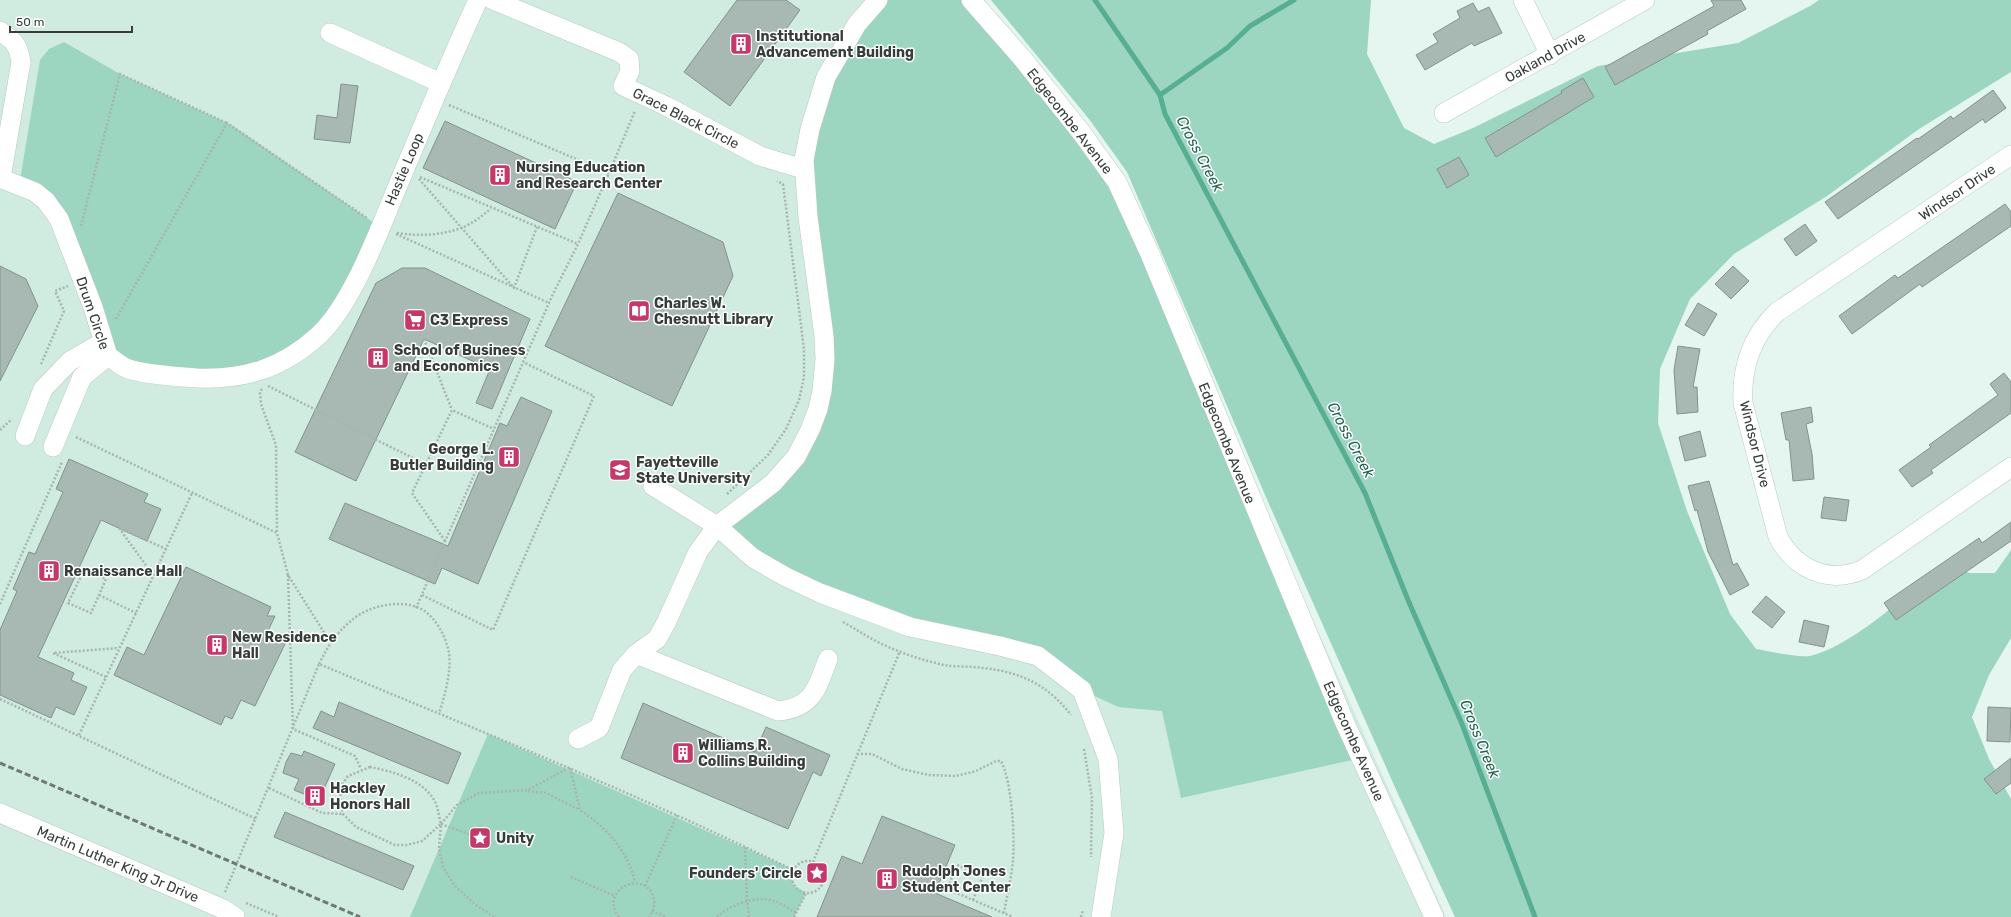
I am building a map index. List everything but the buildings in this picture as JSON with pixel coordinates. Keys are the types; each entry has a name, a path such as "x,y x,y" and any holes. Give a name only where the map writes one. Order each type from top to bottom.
{"street":[{"path":"330,33 440,83 478,0"},
{"name":"Grace Black Circle","path":"492,0 619,52 629,59 630,71 623,86 666,106 760,156 803,169"},
{"path":"578,739 599,728 622,670 636,654 657,639 666,623 698,552 716,526 773,483 796,458 810,430 818,409 823,385 824,336 803,169 810,129 826,77 857,24 878,0"},
{"name":"Edgecombe Avenue","path":"970,0 1022,58 1082,132 1117,182 1150,254 1342,716 1434,917"},
{"path":"1523,0 1550,55"},
{"name":"Oakland Drive","path":"1444,113 1550,55 1645,0"},
{"path":"0,31 14,41 19,51 21,62 0,178"},
{"name":"Hastie Loop","path":"367,256 440,83"},
{"name":"Windsor Drive","path":"2011,155 1777,312 1762,329 1752,348 1745,369 1742,391 1743,403 1778,537 1791,555 1808,569 1818,574 1840,576 1862,570 2011,467"},
{"name":"Drum Circle","path":"0,178 35,192 46,201 59,219 104,342 127,369 176,377 220,379 242,376 264,370 290,357 320,334 334,318 367,256"},
{"path":"25,436 43,389 70,361 104,342"},
{"path":"58,453 82,377 104,342"},
{"path":"653,486 716,526 754,558 786,577 820,593 910,627 1000,646 1038,656 1082,690 1108,759 1114,833 1102,917"},
{"path":"636,654 778,711 791,710 808,701 819,682 828,659"},
{"name":"Martin Luther King Jr Drive","path":"0,814 228,912"}],"path":[{"path":"73,257 120,74 228,123 380,227"},
{"path":"447,104 609,173"},
{"path":"416,608 549,303 578,244 637,106"},
{"path":"104,342 228,123"},
{"path":"514,288 416,175 491,209 578,244"},
{"path":"725,496 768,455 786,429 799,400 804,378 802,330 783,184 776,180"},
{"path":"491,209 462,228 411,236 390,232 549,303"},
{"path":"514,288 537,227"},
{"path":"67,281 72,292"},
{"path":"38,371 64,310 55,290 69,285"},
{"path":"424,339 452,410 494,429"},
{"path":"422,595 494,630 594,396 523,362"},
{"path":"293,729 288,575 277,532 276,445 261,404 260,392 266,385 425,464"},
{"path":"445,541 412,493 452,410"},
{"path":"0,430 14,417"},
{"path":"73,436 277,532"},
{"path":"0,604 58,453"},
{"path":"79,735 192,493"},
{"path":"153,576 119,528 166,549"},
{"path":"85,568 106,579 99,595 91,613 68,603 85,568"},
{"path":"288,575 330,642"},
{"path":"99,595 136,613"},
{"path":"228,912 256,819 319,664 330,642 352,620 367,610 405,604 425,612 439,626 449,649 448,686 439,713"},
{"path":"838,620 881,643 900,651 945,665 984,668 1012,673 1039,684 1059,700 1075,719"},
{"path":"106,677 53,653 119,648"},
{"path":"813,862 900,651"},
{"path":"319,664 570,767 677,815 793,870"},
{"path":"0,699 256,819"},
{"path":"293,729 355,756 361,769"},
{"path":"1084,747 1092,798 1091,862"},
{"path":"857,754 872,754 902,769 929,775 956,776 976,771 996,761 1002,761 1005,768 1010,798 1013,861 1004,913"},
{"path":"494,917 476,905 455,886 443,867 439,848 441,824 435,800 418,784 389,770 370,767 361,769 348,776 341,786 340,800 343,814 356,827 395,845 407,845 422,841 441,824 456,805 479,793 528,790 546,793 580,810 600,823 615,841 630,865 635,882"},
{"path":"528,790 570,767"},
{"path":"570,767 580,810"},
{"path":"269,788 322,812 343,814"},
{"path":"645,886 677,815"},
{"path":"441,824 480,838"},
{"path":"745,847 747,900 750,917"},
{"path":"801,862 813,862 823,870 824,879 819,889 815,892 800,892 794,887 792,879 793,870 801,862"},
{"path":"973,900 983,876 957,865 947,889 1013,917"},
{"path":"571,877 615,896"},
{"path":"619,917 614,906 615,896 621,888 635,882 645,886 653,896 654,902 651,915 666,917"},
{"path":"794,917 806,893"},
{"path":"717,917 728,908 747,900 773,900 796,913"},
{"path":"1081,917 1085,904"}],"shaded area":[{"name":"Fayetteville State University","path":"0,0 969,0 1117,182 1446,917 0,917"}],"green space":[{"path":"879,0 969,0 1117,182 1361,758 1181,798 1162,711 1118,707 1082,690 1038,656 820,593 717,526 773,483 822,391 804,160 819,95"},
{"path":"991,0 1371,0 1367,54 1404,128 1434,144 1473,128 1598,66 1738,43 1819,0 2011,0 2011,72 1919,129 1827,196 1734,254 1690,299 1660,369 1658,423 1687,511 1730,614 1756,649 1799,656 1810,656 1826,651 1844,642 1880,617 1942,564 1970,573 1995,573 2011,550 2011,638 1989,675 1972,717 1989,759 2011,799 2011,917 1455,917 1398,794 1269,504 1127,172 1089,119"},
{"path":"64,42 120,74 233,126 380,227 367,256 302,349 220,379 108,356 59,219 19,186 40,60 49,49"},
{"path":"488,734 792,869 793,885 806,893 794,917 410,917"}],"waterway":[{"name":"Cross Creek","path":"1095,0 1160,95 1165,114 1365,493 1408,600 1462,724 1535,917"},
{"path":"1160,95 1227,48 1250,26 1294,0"}],"railway":[{"path":"0,763 360,917"}],"place":[{"name":"Institutional Advancement Building","path":"741,44"},
{"name":"Nursing Education and Research Center","path":"500,175"},
{"name":"Charles W. Chesnutt Library","path":"639,311"},
{"name":"C3 Express","path":"415,320"},
{"name":"School of Business and Economics","path":"378,358"},
{"name":"George L. Butler Building","path":"509,457"},
{"name":"Fayetteville State University","path":"620,470"},
{"name":"Renaissance Hall","path":"49,571"},
{"name":"New Residence Hall","path":"217,645"},
{"name":"Williams R. Collins Building","path":"683,753"},
{"name":"Hackley Honors Hall","path":"315,796"},
{"name":"Unity","path":"480,838"},
{"name":"Founders' Circle","path":"817,873"},
{"name":"Rudolph Jones Student Center","path":"887,879"}]}
